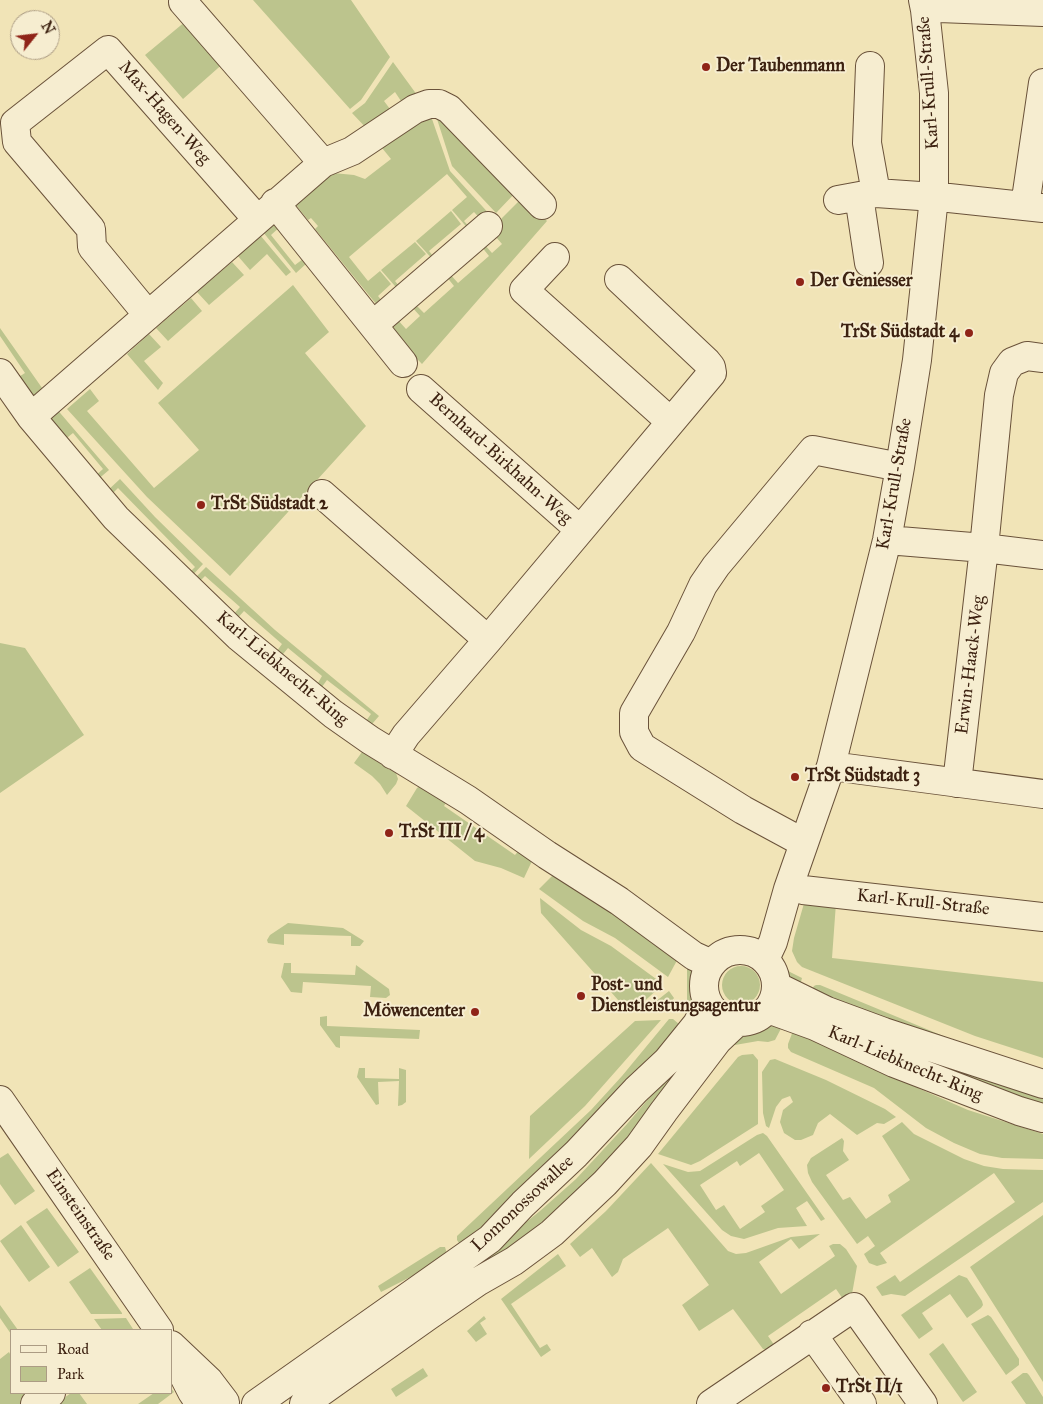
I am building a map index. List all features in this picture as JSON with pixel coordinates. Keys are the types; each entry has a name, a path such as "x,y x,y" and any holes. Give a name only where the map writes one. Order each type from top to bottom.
{"street":[{"path":"183,2 323,163"},
{"path":"924,5 939,8 1043,12"},
{"name":"Karl-Krull-Straße","path":"736,957 773,942 796,889 804,843 831,766 887,540 917,360 934,197 934,94 924,5"},
{"name":"Max-Hagen-Weg","path":"148,315 92,247 91,229 17,142 15,123 108,50 266,211 373,325 403,363"},
{"path":"869,263 858,196 867,142 870,66"},
{"path":"858,196 934,197 1034,207 1043,83"},
{"path":"31,417 323,163 352,151 415,109 429,104 439,104 449,109 542,205"},
{"path":"373,325 488,226"},
{"path":"555,257 524,290 671,422"},
{"name":"Bernhard-Birkhahn-Weg","path":"393,755 406,735 712,373 711,368 619,279"},
{"name":"Erwin-Haack-Weg","path":"957,783 984,548 999,395 1004,373 1012,362 1027,356 1043,358"},
{"name":"Karl-Liebknecht-Ring","path":"0,373 31,417 116,518 239,637 333,714 619,901 664,918 736,957"},
{"name":"Bernhard-Birkhahn-Weg","path":"421,389 580,530"},
{"path":"804,843 743,810 642,746 634,732 634,713 681,632 703,584 813,450 900,467"},
{"path":"322,494 488,640"},
{"path":"887,540 1043,555"},
{"path":"831,766 1043,794"},
{"name":"Karl-Krull-Straße","path":"796,889 1043,917"},
{"path":"737,1022 720,1016 708,1003 704,991 704,979 736,957 774,972 772,998"},
{"name":"Karl-Liebknecht-Ring","path":"772,998 827,1011 884,1032 1043,1084"},
{"name":"Karl-Liebknecht-Ring","path":"772,998 815,1026 894,1063 1019,1112 1043,1118"},
{"name":"Lomonossowallee","path":"304,1404 428,1316 479,1281 514,1261 552,1233 605,1183 639,1146 718,1040 737,1022 754,1019 772,998"},
{"name":"Lomonossowallee","path":"216,1403 239,1400 255,1404 490,1239 523,1204 576,1154 636,1090 667,1061 697,1024 708,1003"},
{"name":"Einsteinstraße","path":"2,1108 151,1327"},
{"path":"712,1404 854,1307 923,1404"},
{"path":"812,1334 862,1404"},
{"path":"172,1346 208,1380 216,1403"},
{"path":"172,1353 192,1392 216,1403"},
{"path":"35,1404 50,1394"}],"green space":[{"path":"253,0 351,0 390,57 361,100 350,109"},
{"path":"186,21 226,61 183,99 145,55"},
{"path":"393,62 420,99 405,107 395,92 384,101 393,113 369,131 352,113 365,103"},
{"path":"432,119 450,171 493,218 486,225 474,212 464,221 472,230 470,231 452,210 467,197 447,174 349,257 368,281 380,271 391,284 378,296 386,306 381,310 315,229 318,226 311,218 308,220 295,204 333,173 354,175 365,179 391,159 378,143 416,120"},
{"path":"437,119 446,123 517,191 496,213 452,166"},
{"path":"523,197 547,221 422,364 388,329 397,319 406,329 420,316 411,306 414,303 424,313 454,286 446,276 449,273 458,283 489,256 481,246 484,244 492,253 502,244 490,230"},
{"path":"451,211 461,224 429,251 437,261 435,262 416,241"},
{"path":"278,221 282,225 271,235 295,265 307,256 307,263 296,273 263,232"},
{"path":"260,235 291,272 286,276 267,254 250,270 237,255"},
{"path":"415,242 426,254 395,281 403,291 401,293 381,270"},
{"path":"232,262 244,275 209,305 197,292"},
{"path":"293,285 329,332 305,353 366,426 230,576 147,497 67,409 90,389 99,401 87,411 154,488 199,450 158,403"},
{"path":"191,298 202,311 168,341 156,328"},
{"path":"0,328 47,395 35,399 14,380 25,373 0,336"},
{"path":"149,334 161,347 144,361 163,383 158,390 127,354"},
{"path":"55,407 109,470 96,481 93,478 103,469 73,433 63,441 50,418"},
{"path":"120,479 155,517 203,564 190,578 187,575 195,567 118,488 110,496 106,492"},
{"path":"206,567 275,630 379,716 366,731 361,728 371,714 327,680 319,691 315,688 322,676 288,648 279,659 274,655 282,644 244,611 235,621 231,617 240,607 205,576 197,584 193,580"},
{"path":"0,643 25,648 84,735 0,793"},
{"path":"362,752 396,773 398,779 396,784 387,795 372,776 354,763"},
{"path":"421,785 449,798 444,806 515,855 521,848 532,861 524,878 501,868 475,861 406,806 417,788"},
{"path":"553,875 681,953 668,977 615,938 583,921 539,889"},
{"path":"540,898 581,930 611,946 663,984 635,1010 626,1009 541,913"},
{"path":"805,900 836,903 832,958 1043,982 1043,1058 975,1036 802,967 797,962 792,951"},
{"path":"288,923 343,928 364,941 360,946 351,946 351,936 284,934 284,945 268,943 267,940 270,935"},
{"path":"780,946 784,967 802,978 798,992 782,973 777,961"},
{"path":"284,963 291,963 291,973 355,975 356,965 389,989 390,995 386,998 370,997 371,986 303,982 302,993 291,992 281,977"},
{"path":"687,966 693,966 696,973 698,1002 687,1015"},
{"path":"741,966 748,967 754,972 759,978 759,992 754,998 748,1003 741,1004 734,1003 728,998 723,992 722,985 723,978 728,972 734,967"},
{"path":"816,985 820,985 982,1052 808,996"},
{"path":"669,991 674,998 666,1009 645,1010"},
{"path":"804,1005 1043,1093 1043,1104 969,1082"},
{"path":"327,1016 327,1026 420,1030 419,1039 340,1036 340,1048 336,1047 320,1025 320,1017"},
{"path":"669,1019 673,1019 686,1030 551,1172 461,1246 457,1236 591,1110"},
{"path":"661,1020 585,1106 529,1159 530,1116 635,1021"},
{"path":"766,1020 785,1021 775,1040 735,1045 724,1044 743,1028 754,1026"},
{"path":"796,1023 878,1064 920,1089 968,1110 1043,1134 1043,1159 1002,1158 980,1154 926,1128 874,1088 791,1052 788,1044"},
{"path":"706,1045 661,1104 580,1192 481,1274 474,1264 540,1211 576,1179 627,1124 682,1055"},
{"path":"753,1054 758,1060 758,1124 691,1165 658,1154 738,1057"},
{"path":"775,1059 826,1080 885,1109 896,1117 884,1124 877,1123 857,1135 830,1114 818,1123 813,1135 801,1140 795,1140 784,1133 780,1122 783,1110 793,1102 790,1096 782,1099 776,1107 769,1128 766,1126 763,1113 762,1072 770,1060"},
{"path":"359,1068 365,1068 365,1078 399,1079 399,1068 406,1070 406,1102 398,1106 399,1081 378,1082 379,1104 376,1105 357,1077"},
{"path":"902,1122 914,1134 964,1159 984,1166 1003,1169 1043,1170 1043,1202 905,1296 891,1294 882,1296 876,1287 895,1275 900,1282 1015,1202 994,1173 880,1253 887,1263 877,1266 869,1263 864,1254 875,1246 868,1236 857,1244 812,1182 807,1165 811,1158 842,1138 844,1141 843,1151 849,1160 826,1175 843,1200 850,1197 866,1219 891,1202 888,1195 910,1180 882,1136"},
{"path":"763,1133 767,1136 825,1219 821,1221 807,1201 796,1208 807,1226 778,1228 744,1239 731,1236 722,1230 663,1164 688,1172 700,1171","holes":["759,1153 784,1190 761,1206 765,1212 740,1229 724,1205 716,1210 700,1185 737,1161 740,1166"]},
{"path":"8,1153 35,1191 15,1205 0,1184 0,1158"},
{"path":"651,1163 728,1251 736,1254 746,1253 791,1237 820,1234 799,1249 791,1239 759,1262 781,1294 835,1256 829,1246 840,1244 846,1249 857,1266 852,1294 845,1302 836,1289 768,1336 777,1349 768,1350 763,1349 733,1309 699,1331 682,1305 709,1285 668,1228 623,1259 618,1272 612,1277 592,1248 580,1257 570,1244 606,1211"},
{"path":"47,1208 79,1252 58,1267 26,1222"},
{"path":"1043,1215 1043,1382 970,1267"},
{"path":"21,1225 50,1267 29,1282 0,1241"},
{"path":"440,1247 445,1247 447,1254 432,1266 381,1292 378,1286"},
{"path":"558,1254 566,1266 511,1304 540,1348 547,1344 551,1350 541,1357 501,1299"},
{"path":"90,1268 122,1314 91,1314 69,1282"},
{"path":"959,1275 967,1278 983,1305 967,1318 950,1294 922,1313 933,1329 919,1339 901,1315"},
{"path":"0,1305 17,1329 10,1329 10,1333 0,1318"},
{"path":"988,1315 1019,1359 1019,1365 1006,1375 971,1324"},
{"path":"484,1316 486,1319 480,1323 487,1334 476,1342 467,1331"},
{"path":"126,1318 133,1329 101,1329 94,1319"},
{"path":"943,1343 977,1392 963,1402 929,1354"},
{"path":"9,1352 10,1394 36,1394 24,1404 0,1404 0,1359"},
{"path":"423,1368 428,1376 396,1397 391,1389"},
{"path":"1023,1373 1029,1375 1043,1397 1043,1404 1026,1404 1011,1382"},
{"path":"70,1394 80,1394 87,1404 58,1404"},
{"path":"153,1394 171,1394 158,1404 138,1404"}],"place":[{"name":"Der Taubenmann","path":"706,67"},
{"name":"Der Geniesser","path":"800,282"},
{"name":"TrSt Südstadt 4","path":"969,333"},
{"name":"TrSt Südstadt 2","path":"201,505"},
{"name":"TrSt Südstadt 3","path":"795,777"},
{"name":"TrSt III / 4","path":"389,833"},
{"name":"Post- und Dienstleistungsagentur","path":"581,996"},
{"name":"Möwencenter","path":"475,1012"},
{"name":"TrSt II/1","path":"826,1388"}]}
